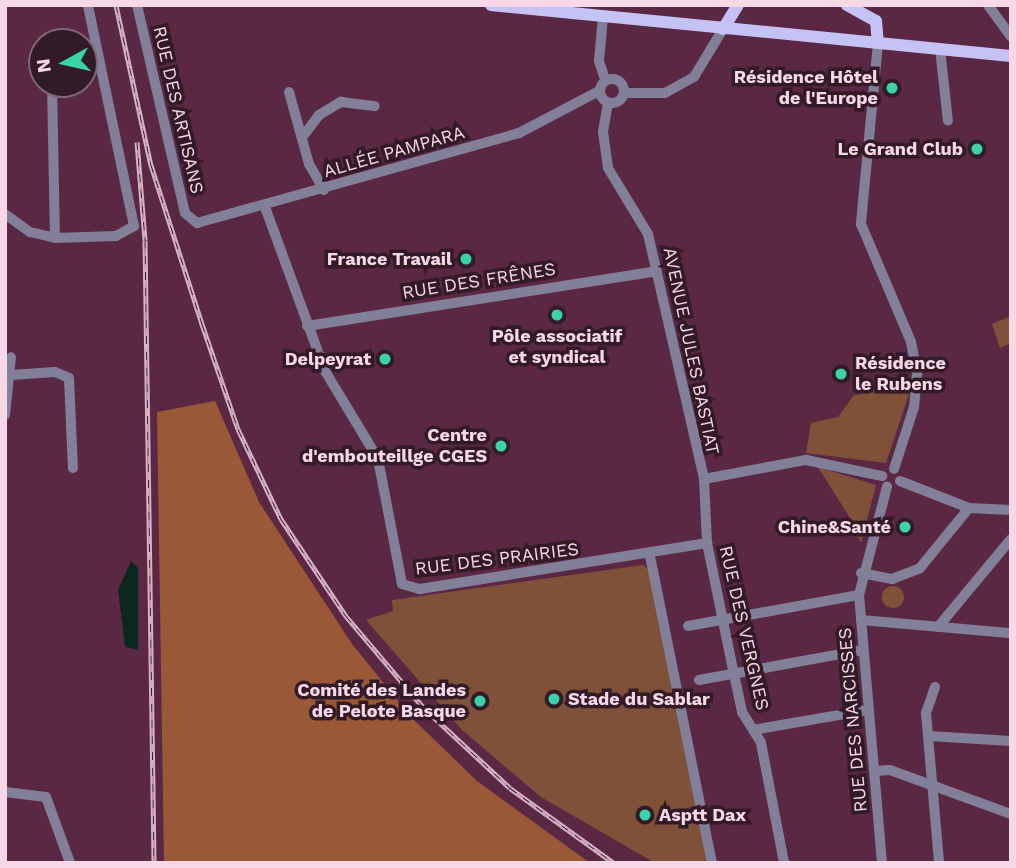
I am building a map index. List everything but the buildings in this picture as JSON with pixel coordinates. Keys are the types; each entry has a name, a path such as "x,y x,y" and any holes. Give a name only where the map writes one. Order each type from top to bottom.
{"main road":[{"path":"491,5 1011,56"},
{"path":"723,29 738,5"},
{"path":"847,5 876,21 878,43"}],"street":[{"path":"5,214 30,232 55,238 127,234 135,219 88,5"},
{"name":"RUE DES ARTISANS","path":"136,5 159,118 191,221"},
{"path":"988,5 1011,37"},
{"path":"603,17 599,61 605,80 599,91 608,103 624,93 665,93 694,78 723,29"},
{"path":"878,43 861,225 911,342 917,374 915,407 894,469 882,476 887,487 900,481"},
{"path":"940,49 948,121"},
{"path":"605,80 621,82 624,93"},
{"name":"ALLÉE PAMPARA","path":"191,221 210,223 519,134 599,91"},
{"path":"289,92 304,135 309,164 324,190"},
{"path":"52,98 55,238"},
{"path":"304,135 341,102 375,106"},
{"name":"AVENUE JULES BASTIAT","path":"608,103 603,132 608,168 648,234 704,479 806,460 882,476"},
{"name":"RUE DES PRAIRIES","path":"265,207 307,326 333,388 378,458 402,584 420,589 650,556 706,543"},
{"name":"RUE DES FRÊNES","path":"307,326 657,271"},
{"path":"5,415 11,356"},
{"path":"11,375 55,372 69,378 73,468"},
{"path":"894,469 900,481 969,508 1011,510"},
{"name":"RUE DES VERGNES","path":"704,479 706,543 734,674 753,730 784,863"},
{"name":"RUE DES NARCISSES","path":"883,863 859,595 861,573 887,487"},
{"path":"861,573 892,579 920,568 969,508"},
{"path":"938,627 1011,539"},
{"path":"650,556 712,863"},
{"path":"688,626 859,595"},
{"path":"861,620 1011,633"},
{"path":"699,680 863,650"},
{"path":"935,687 926,713 939,863"},
{"path":"753,730 868,710"},
{"path":"929,736 1011,741"},
{"path":"876,771 934,786 1011,814"},
{"path":"5,792 46,797 70,863"}],"shaded area":[{"path":"1011,316 1011,343 1000,348 992,324"},
{"path":"911,388 886,463 806,453 811,423 838,417 854,395"},
{"path":"215,401 259,502 352,644 412,718 477,781 590,863 164,863 157,412"},
{"path":"818,467 876,485 861,543 850,518"},
{"path":"131,561 138,568 138,650 125,647 118,590"},
{"name":"Stade du Sablar","path":"643,565 648,569 707,863 655,863 541,797 462,730 366,620 393,611 392,600"},
{"path":"893,586 901,589 904,597 901,605 893,608 885,605 882,597 885,589"}],"railway":[{"path":"116,5 151,165 202,324 238,429 281,519 346,616 424,708 510,788 614,863"},
{"path":"137,142 145,240 154,863"}],"place":[{"name":"Résidence Hôtel de l'Europe","path":"892,88"},
{"name":"Le Grand Club","path":"977,149"},
{"name":"France Travail","path":"466,259"},
{"name":"Pôle associatif et syndical","path":"557,315"},
{"name":"Delpeyrat","path":"385,359"},
{"name":"Résidence le Rubens","path":"841,374"},
{"name":"Centre d'embouteillge CGES","path":"501,446"},
{"name":"Chine&Santé","path":"905,527"},
{"name":"Stade du Sablar","path":"554,699"},
{"name":"Comité des Landes de Pelote Basque","path":"480,701"},
{"name":"Asptt Dax","path":"645,815"}]}
